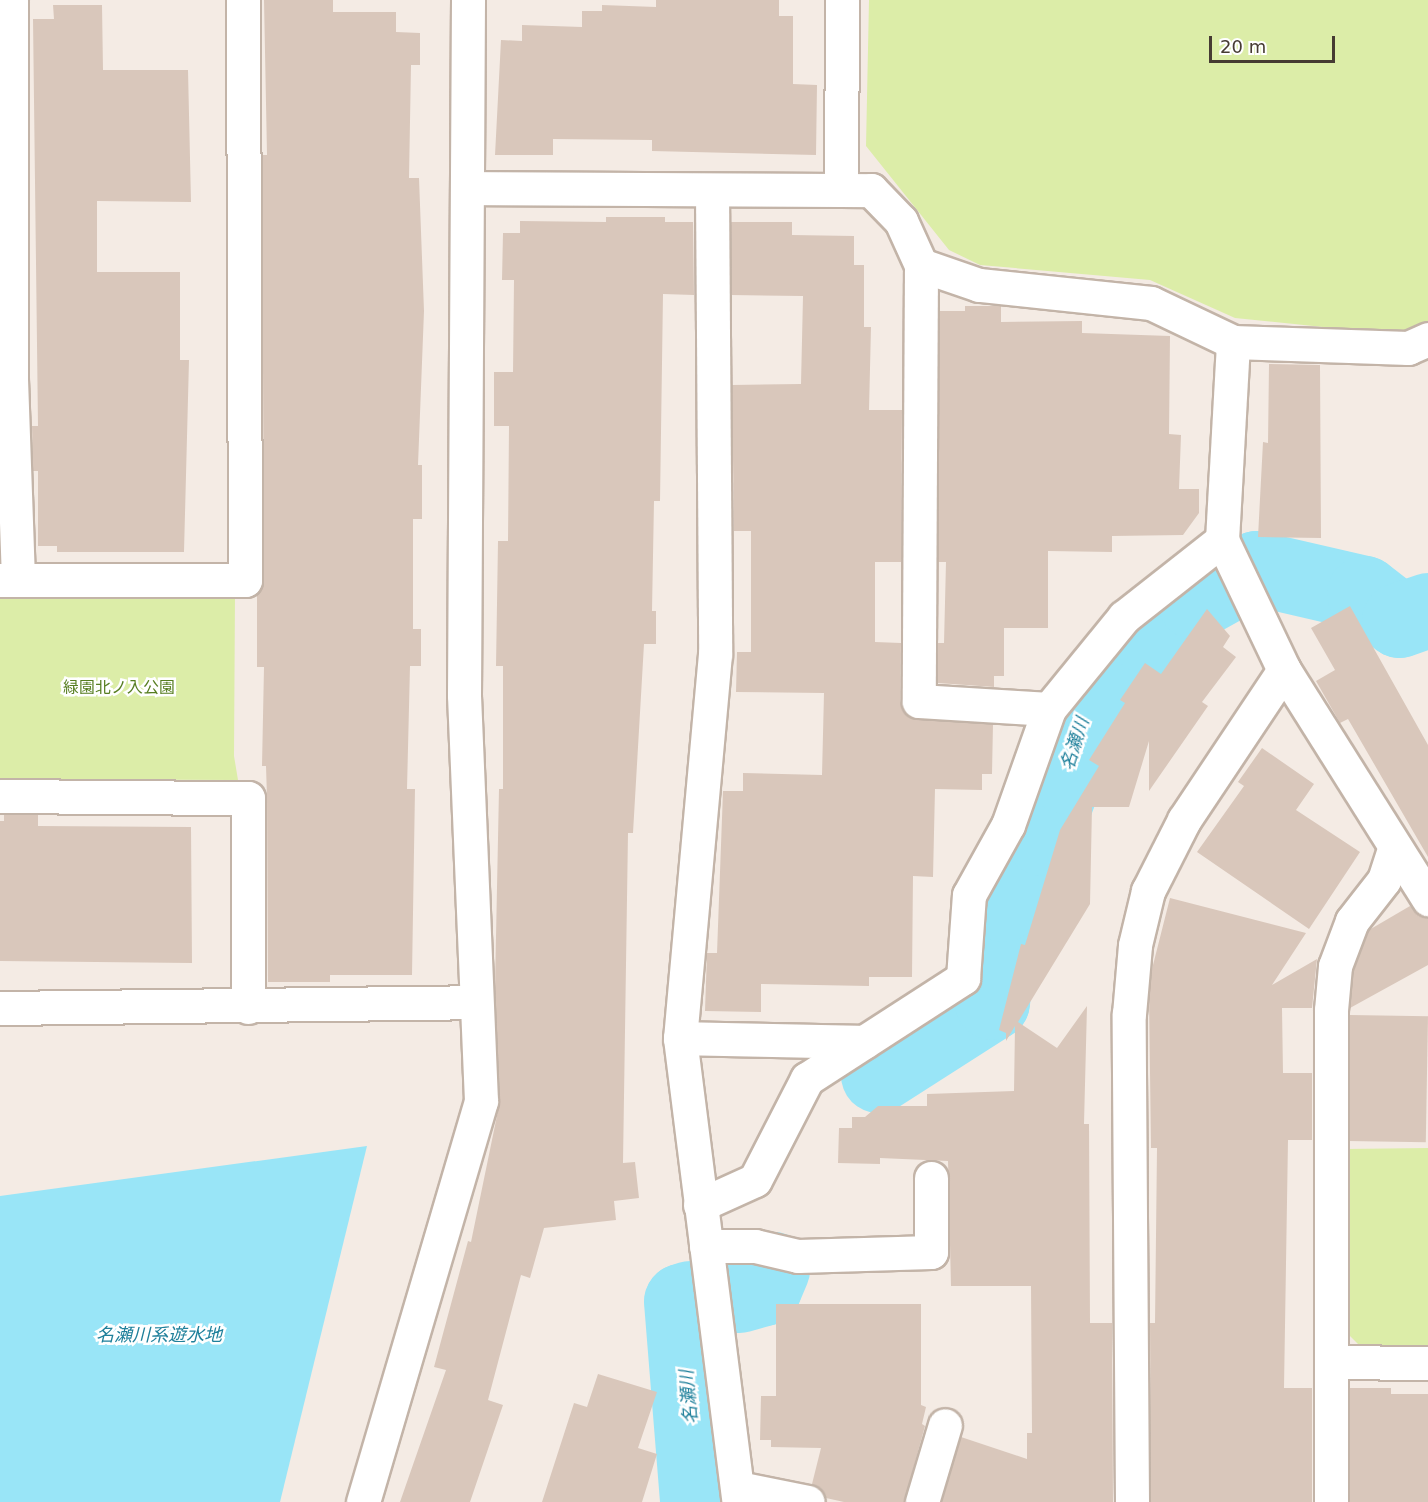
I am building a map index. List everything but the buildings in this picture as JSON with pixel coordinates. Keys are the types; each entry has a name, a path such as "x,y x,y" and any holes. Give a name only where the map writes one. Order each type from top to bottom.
{"street":[{"path":"11,0 6,182 9,579 245,580 243,0"},
{"path":"363,1502 481,1101 474,1002 464,695 468,0"},
{"path":"841,189 842,0"},
{"path":"467,188 871,190 901,222 921,265 919,701 1049,709"},
{"path":"712,190 715,654 680,1038 738,1495 808,1502"},
{"path":"921,265 979,285 1151,303 1233,342 1407,348 1428,339"},
{"path":"1233,342 1222,540 1284,670 1428,899"},
{"path":"700,1205 755,1180 807,1079 963,978 969,895 1008,825 1049,709 1124,617 1222,540"},
{"path":"1132,1502 1130,1014 1135,945 1148,891 1184,820 1284,670"},
{"path":"0,796 248,798 248,1007"},
{"path":"1331,1502 1331,1010 1335,966 1352,921 1384,880 1395,847"},
{"path":"0,1008 248,1007 474,1002"},
{"path":"680,1038 864,1042"},
{"path":"706,1246 755,1246 798,1256 931,1252 931,1178"},
{"path":"1331,1362 1428,1363"},
{"path":"922,1502 945,1425"}],"green space":[{"path":"869,0 1428,0 1428,325 1400,335 1235,318 1150,280 980,265 949,250 866,146"},
{"name":"緑園北ノ入公園","path":"235,596 234,756 238,780 0,779 0,598"},
{"path":"1428,1148 1428,1347 1360,1346 1348,1334 1344,1149"}],"water":[{"name":"名瀬川系遊水地","path":"367,1146 280,1502 0,1502 0,1196"}],"waterway":[{"name":"名瀬川","path":"878,1075 992,1002 1003,904 1042,838 1065,776 1081,716 1146,636 1195,602 1256,568 1364,593 1399,620 1428,610"},
{"name":"名瀬川","path":"739,1295 764,1288 772,1269"},
{"name":"名瀬川","path":"690,1298 681,1301 697,1502"}]}
